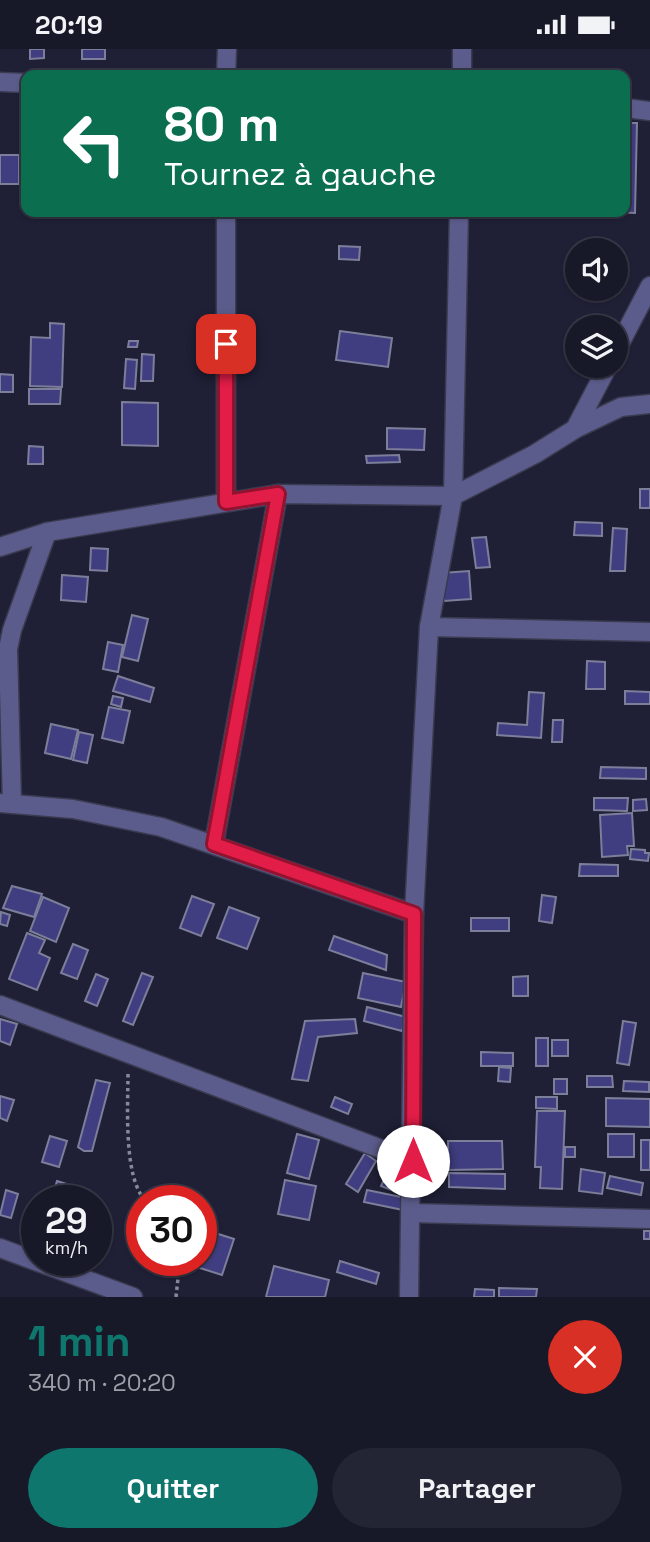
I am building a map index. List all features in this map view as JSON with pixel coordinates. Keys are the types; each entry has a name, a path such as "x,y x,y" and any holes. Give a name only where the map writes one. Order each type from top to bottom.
{"street":[{"path":"226,70 227,49"},
{"path":"462,49 462,70"},
{"path":"0,82 21,83"},
{"path":"630,109 650,111"},
{"path":"226,217 226,502"},
{"path":"409,1297 413,1161 414,914 429,627 453,496 459,217"},
{"path":"628,328 650,286"},
{"path":"575,429 602,378"},
{"path":"0,547 47,532 278,494 453,496 621,407 650,404"},
{"path":"214,844 278,494"},
{"path":"47,532 12,630 8,649 6,804 73,809 161,827 414,914"},
{"path":"429,627 650,632"},
{"path":"0,1005 413,1161"},
{"path":"412,1213 650,1219"},
{"path":"0,1248 133,1297"}],"path":[{"path":"127,1054 129,1155 137,1185"},
{"path":"176,1297 178,1276"}],"building":[{"path":"30,49 44,49 44,58 30,59"},
{"path":"82,49 105,49 105,59 82,59"},
{"path":"630,123 637,123 635,213 630,213"},
{"path":"0,155 19,155 19,184 0,184"},
{"path":"339,246 360,247 359,260 339,259"},
{"path":"50,323 64,324 62,387 30,386 31,337 50,338"},
{"path":"340,331 392,338 388,367 336,360"},
{"path":"129,341 138,341 137,347 128,347"},
{"path":"142,354 154,355 153,381 141,381"},
{"path":"126,359 137,360 135,389 124,388"},
{"path":"0,374 13,375 13,392 0,392"},
{"path":"29,389 61,389 60,404 29,404"},
{"path":"122,402 158,403 158,446 122,445"},
{"path":"387,428 425,429 424,450 387,449"},
{"path":"29,446 43,447 43,464 28,464"},
{"path":"399,455 400,462 367,463 366,456"},
{"path":"640,489 650,489 650,508 640,508"},
{"path":"575,522 602,523 602,536 574,535"},
{"path":"613,528 627,529 625,571 610,571"},
{"path":"486,537 490,567 476,568 472,538"},
{"path":"91,548 108,549 107,571 90,570"},
{"path":"469,571 471,599 444,601 442,573"},
{"path":"62,575 88,577 86,602 61,600"},
{"path":"132,615 148,619 138,661 122,657"},
{"path":"108,642 123,645 118,672 103,669"},
{"path":"587,661 605,662 605,689 586,689"},
{"path":"118,676 154,688 150,702 113,691"},
{"path":"625,691 650,692 650,704 625,704"},
{"path":"529,692 544,693 541,738 497,735 498,723 527,725"},
{"path":"113,696 123,698 121,707 111,704"},
{"path":"109,707 130,711 123,743 102,738"},
{"path":"553,720 563,720 562,742 552,742"},
{"path":"51,724 78,730 71,759 45,753"},
{"path":"79,732 93,735 87,763 73,760"},
{"path":"601,767 646,768 646,779 600,778"},
{"path":"594,798 628,798 627,811 594,810"},
{"path":"646,799 647,810 633,811 633,800"},
{"path":"632,813 634,846 627,846 628,855 602,857 600,815"},
{"path":"631,849 645,850 645,853 649,853 648,861 630,859"},
{"path":"580,864 618,865 618,876 579,876"},
{"path":"12,886 42,894 34,917 3,908"},
{"path":"542,895 556,897 552,923 539,921"},
{"path":"192,896 214,904 201,936 180,928"},
{"path":"43,897 69,908 56,942 30,931"},
{"path":"229,907 259,918 247,949 217,938"},
{"path":"1,912 10,915 7,926 0,924"},
{"path":"471,918 509,918 509,931 471,931"},
{"path":"27,933 45,940 39,953 50,958 37,990 9,979"},
{"path":"334,936 387,955 386,970 329,950"},
{"path":"73,944 88,950 77,979 61,973"},
{"path":"142,973 153,977 133,1025 123,1021"},
{"path":"363,973 406,982 401,1007 358,998"},
{"path":"96,974 108,979 97,1006 85,1001"},
{"path":"528,976 528,996 513,996 513,977"},
{"path":"367,1007 406,1017 402,1031 364,1021"},
{"path":"0,1019 17,1024 10,1045 0,1041"},
{"path":"355,1019 357,1033 318,1037 308,1081 292,1079 305,1021"},
{"path":"623,1021 636,1023 629,1065 617,1063"},
{"path":"536,1038 548,1038 548,1066 536,1066"},
{"path":"552,1040 568,1040 568,1056 552,1056"},
{"path":"481,1052 513,1053 513,1066 481,1066"},
{"path":"499,1067 511,1068 510,1082 498,1081"},
{"path":"587,1076 612,1076 613,1087 587,1087"},
{"path":"554,1079 567,1079 567,1094 554,1094"},
{"path":"96,1080 110,1083 92,1151 84,1151 78,1147"},
{"path":"624,1081 649,1082 649,1092 623,1091"},
{"path":"0,1096 14,1100 7,1121 0,1118"},
{"path":"335,1097 352,1104 348,1114 331,1107"},
{"path":"536,1097 557,1097 557,1109 536,1108"},
{"path":"606,1098 650,1099 650,1127 606,1126"},
{"path":"537,1111 565,1111 562,1189 540,1188 541,1167 535,1167"},
{"path":"297,1134 319,1140 309,1179 287,1173"},
{"path":"608,1134 634,1134 634,1157 608,1157"},
{"path":"50,1136 67,1141 59,1167 42,1162"},
{"path":"641,1140 650,1140 650,1170 641,1170"},
{"path":"448,1141 502,1141 503,1169 448,1170"},
{"path":"565,1147 575,1147 575,1157 565,1157"},
{"path":"365,1153 376,1161 358,1192 346,1184"},
{"path":"399,1168 408,1171 399,1193 381,1186 388,1171 396,1174"},
{"path":"581,1169 605,1173 602,1194 579,1191"},
{"path":"449,1173 505,1174 505,1189 449,1187"},
{"path":"610,1176 643,1183 641,1195 607,1188"},
{"path":"285,1180 316,1186 309,1220 278,1214"},
{"path":"6,1190 18,1194 11,1218 0,1215"},
{"path":"367,1190 406,1198 403,1210 364,1202"},
{"path":"644,1231 650,1231 650,1239 644,1239"},
{"path":"217,1234 234,1239 222,1275 217,1273"},
{"path":"340,1261 379,1273 376,1284 337,1272"},
{"path":"274,1266 329,1280 325,1297 266,1297"},
{"path":"499,1288 537,1289 536,1297 499,1297"},
{"path":"475,1289 494,1290 494,1297 474,1297"}],"route":[{"path":"226,344 226,502 278,494 214,844 414,914 413,1161"}]}
